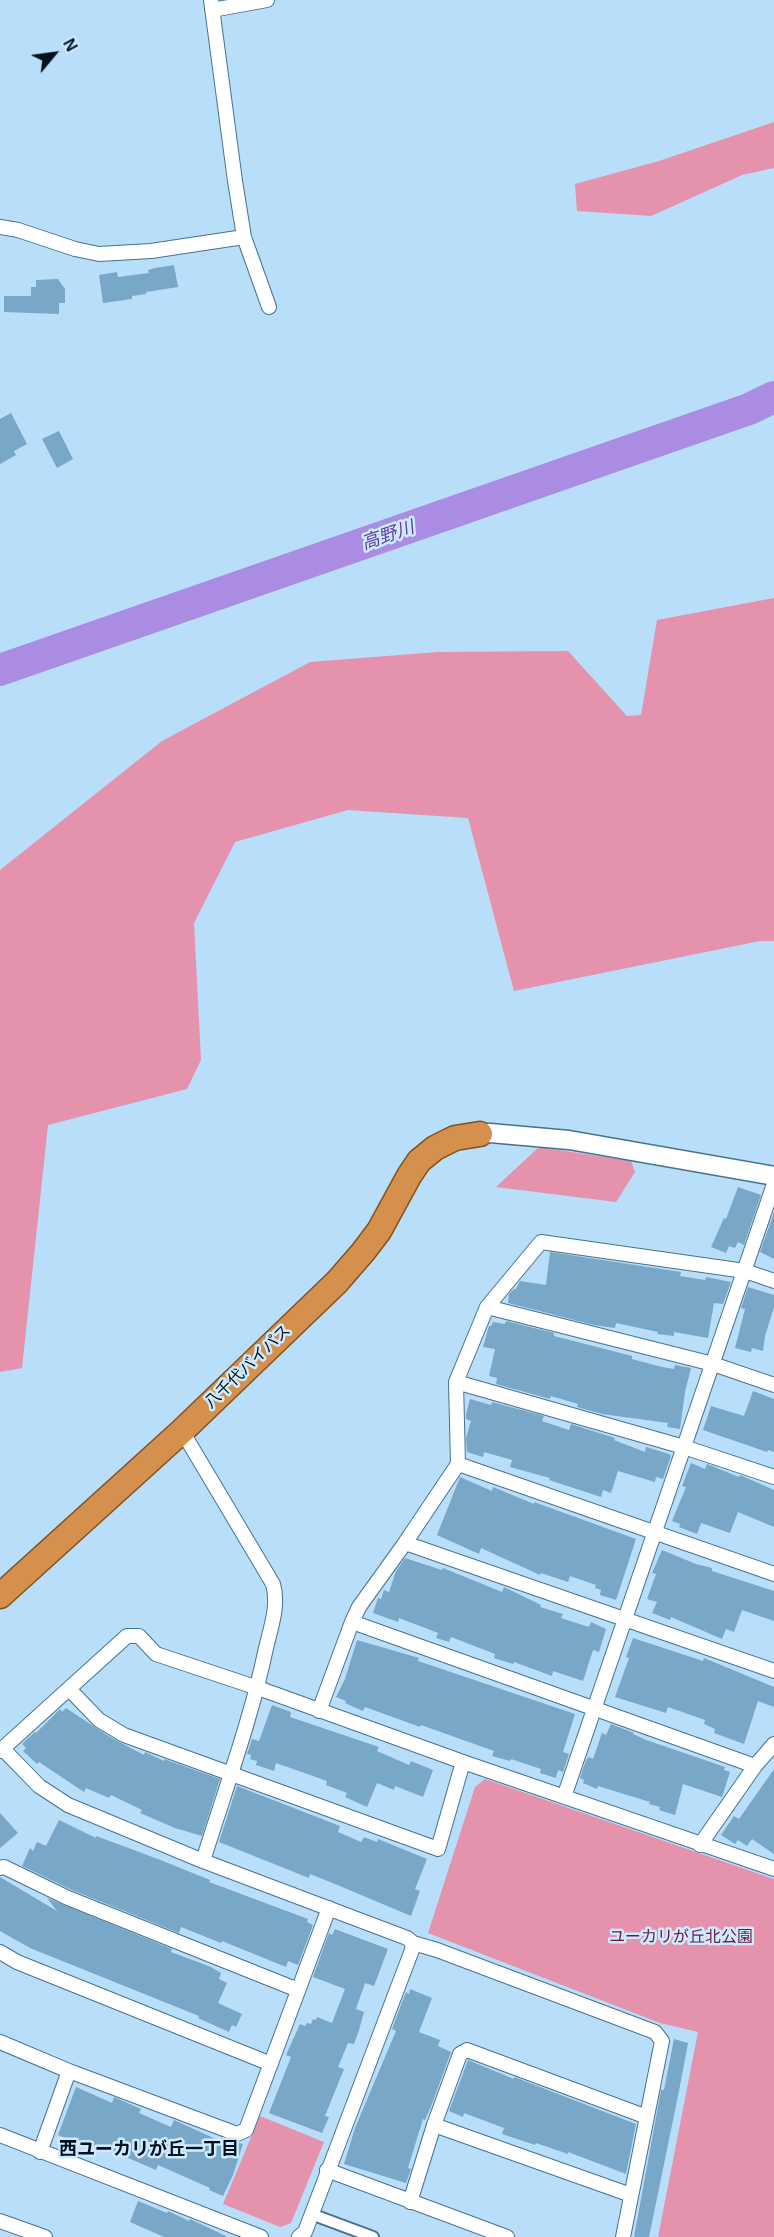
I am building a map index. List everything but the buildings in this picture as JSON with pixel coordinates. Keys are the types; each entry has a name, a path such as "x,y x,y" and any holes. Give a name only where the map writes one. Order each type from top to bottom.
{"highway":[{"name":"八千代バイパス","path":"0,1596 182,1431 336,1282 363,1252 390,1214 419,1161 435,1148 455,1138 480,1134"}],"street":[{"path":"267,0 212,5 244,237 269,307"},
{"path":"0,227 18,230 75,249 99,254 152,251 244,237"},
{"path":"480,1134 569,1140 774,1176"},
{"path":"564,1797 774,1184"},
{"path":"319,1711 359,1607 458,1464 456,1382 487,1307 541,1242 745,1270 774,1281"},
{"path":"487,1307 713,1364 774,1385"},
{"path":"456,1382 684,1447 774,1477"},
{"path":"182,1431 273,1584 276,1594 258,1688 203,1861"},
{"path":"458,1464 774,1574"},
{"path":"405,1543 774,1671"},
{"path":"352,1622 755,1766"},
{"path":"622,2237 662,2041 655,2032 413,1943 407,1938 203,1861 68,1805 39,1786 1,1750 127,1636 139,1636 156,1654 774,1869"},
{"path":"69,1689 99,1720 123,1735 438,1849 463,1762"},
{"path":"700,1845 755,1766 774,1744"},
{"path":"0,1868 4,1867 68,1898 298,1990"},
{"path":"0,2042 69,2071 237,2134 246,2130 329,1908"},
{"path":"302,2235 413,1943"},
{"path":"0,1952 17,1962 271,2064"},
{"path":"410,2202 460,2054 467,2050 647,2117"},
{"path":"40,2152 69,2071"},
{"path":"434,2126 631,2195"},
{"path":"0,2135 261,2237"},
{"path":"327,2170 507,2237"},
{"path":"311,2214 373,2237"},
{"path":"0,2221 45,2237"}],"green space":[{"path":"774,122 774,168 742,175 651,216 577,211 575,184 659,161"},
{"path":"774,598 774,941 760,941 514,991 468,818 348,810 235,842 194,923 201,1060 187,1089 48,1125 22,1368 0,1372 0,870 162,741 310,662 438,652 568,651 627,716 641,715 657,620"},
{"path":"539,1147 631,1161 635,1172 616,1202 496,1187"},
{"name":"ユーカリが丘北公園","path":"485,1779 774,1879 774,2237 658,2237 698,2032 660,2023 428,1933 475,1787"},
{"path":"260,2116 324,2142 291,2223 280,2227 223,2204"}],"waterway":[{"name":"高野川","path":"0,670 749,409 774,397"}],"district":[{"name":"西ユーカリが丘一丁目","path":"149,2150"}]}
